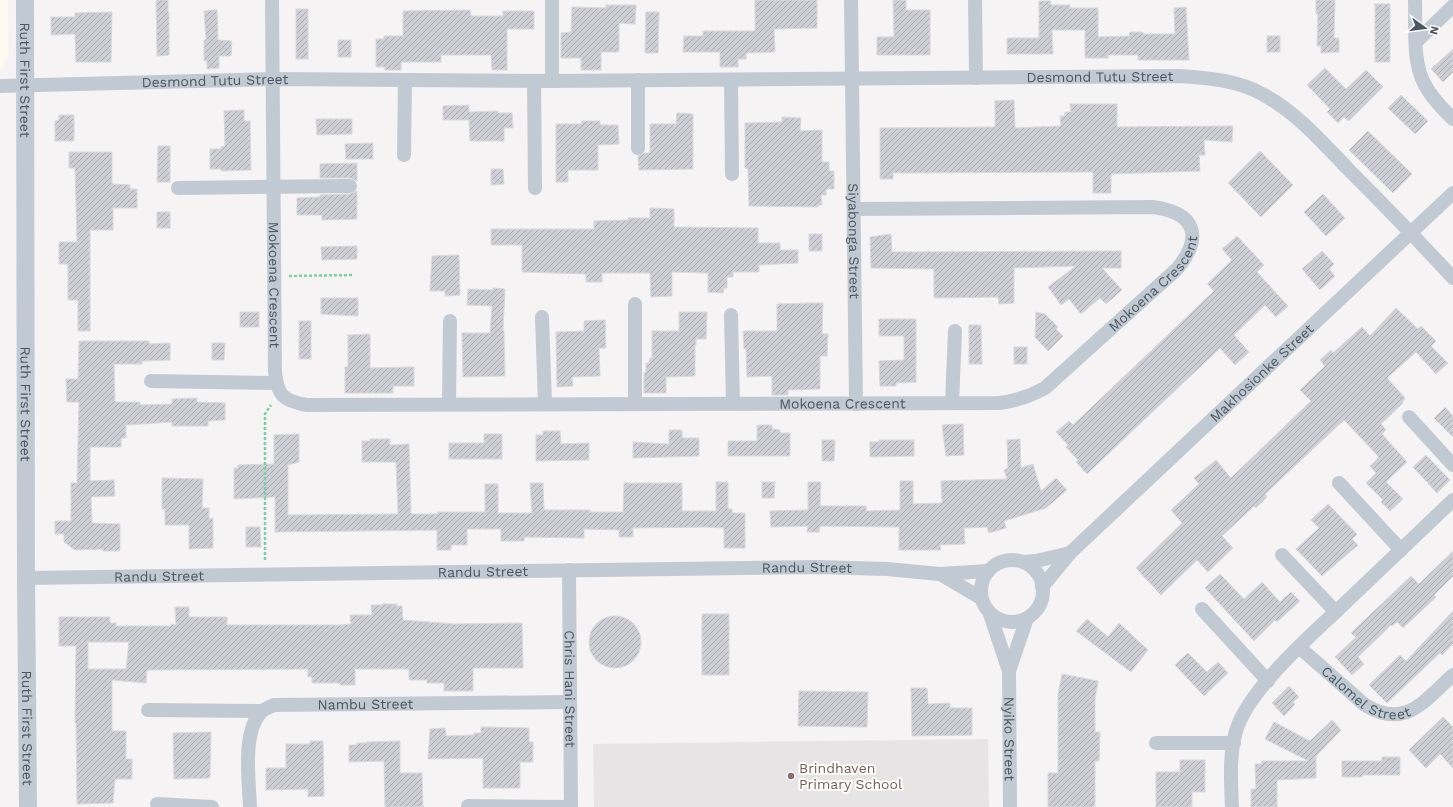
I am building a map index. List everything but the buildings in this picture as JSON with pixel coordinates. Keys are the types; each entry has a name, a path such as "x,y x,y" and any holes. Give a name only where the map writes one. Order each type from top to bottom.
{"street":[{"name":"Ruth First Street","path":"25,0 28,807"},
{"name":"Mokoena Crescent","path":"272,0 274,276 278,388 286,399 307,405 856,404 1016,401 1031,396 1045,388 1176,269 1190,249 1193,238 1192,230 1185,220 1176,213 1152,207 854,208"},
{"path":"552,0 552,81"},
{"name":"Siyabonga Street","path":"851,0 856,404"},
{"path":"975,0 976,78"},
{"path":"1415,0 1416,42 1422,81 1431,95 1453,119"},
{"path":"1416,42 1453,6"},
{"name":"Desmond Tutu Street","path":"0,86 273,79 552,81 1179,76 1208,78 1235,83 1263,94 1287,109 1308,128 1411,232 1453,278"},
{"path":"404,155 405,80"},
{"path":"638,80 638,148"},
{"path":"731,80 732,174"},
{"path":"534,81 535,188"},
{"path":"178,188 350,186"},
{"name":"Makhosionke Street","path":"1042,587 1070,553 1453,194"},
{"path":"635,304 635,404"},
{"path":"731,315 733,404"},
{"path":"542,317 545,404"},
{"path":"449,404 450,321"},
{"path":"952,403 954,331"},
{"name":"Mokoena Crescent","path":"151,381 278,388"},
{"path":"1409,417 1453,465"},
{"path":"1339,483 1401,550"},
{"path":"1232,807 1232,754 1236,732 1245,710 1268,681 1299,648 1453,500"},
{"path":"1023,562 1036,572 1042,587 1041,602 1038,608 1027,618 1016,622 1004,622 990,614 982,598 982,584 988,571 1001,562 1016,560 1023,562 1036,561 1070,553"},
{"path":"1282,555 1336,612"},
{"name":"Randu Street","path":"26,578 856,567 940,574 988,571"},
{"name":"Chris Hani Street","path":"468,806 571,807 569,570"},
{"name":"Randu Street","path":"940,574 982,598"},
{"path":"1202,609 1268,681"},
{"name":"Nyiko Street","path":"990,614 1009,671 1010,807"},
{"name":"Nyiko Street","path":"1009,671 1027,618"},
{"name":"Calomel Street","path":"1299,648 1365,705 1376,712 1388,715 1402,715 1416,708 1453,674"},
{"name":"Nambu Street","path":"148,710 262,711 274,705 570,702"},
{"path":"250,807 249,736 254,722 262,711"},
{"path":"1156,743 1234,743"},
{"path":"157,804 212,807"}],"path":[{"path":"274,276 353,275"},
{"path":"265,575 265,414 278,388"}],"shaded area":[{"path":"0,0 8,0 9,55 0,72"},
{"name":"Brindhaven Primary School","path":"988,739 989,807 594,807 593,744"}],"place":[{"name":"Brindhaven Primary School","path":"791,776"}]}
